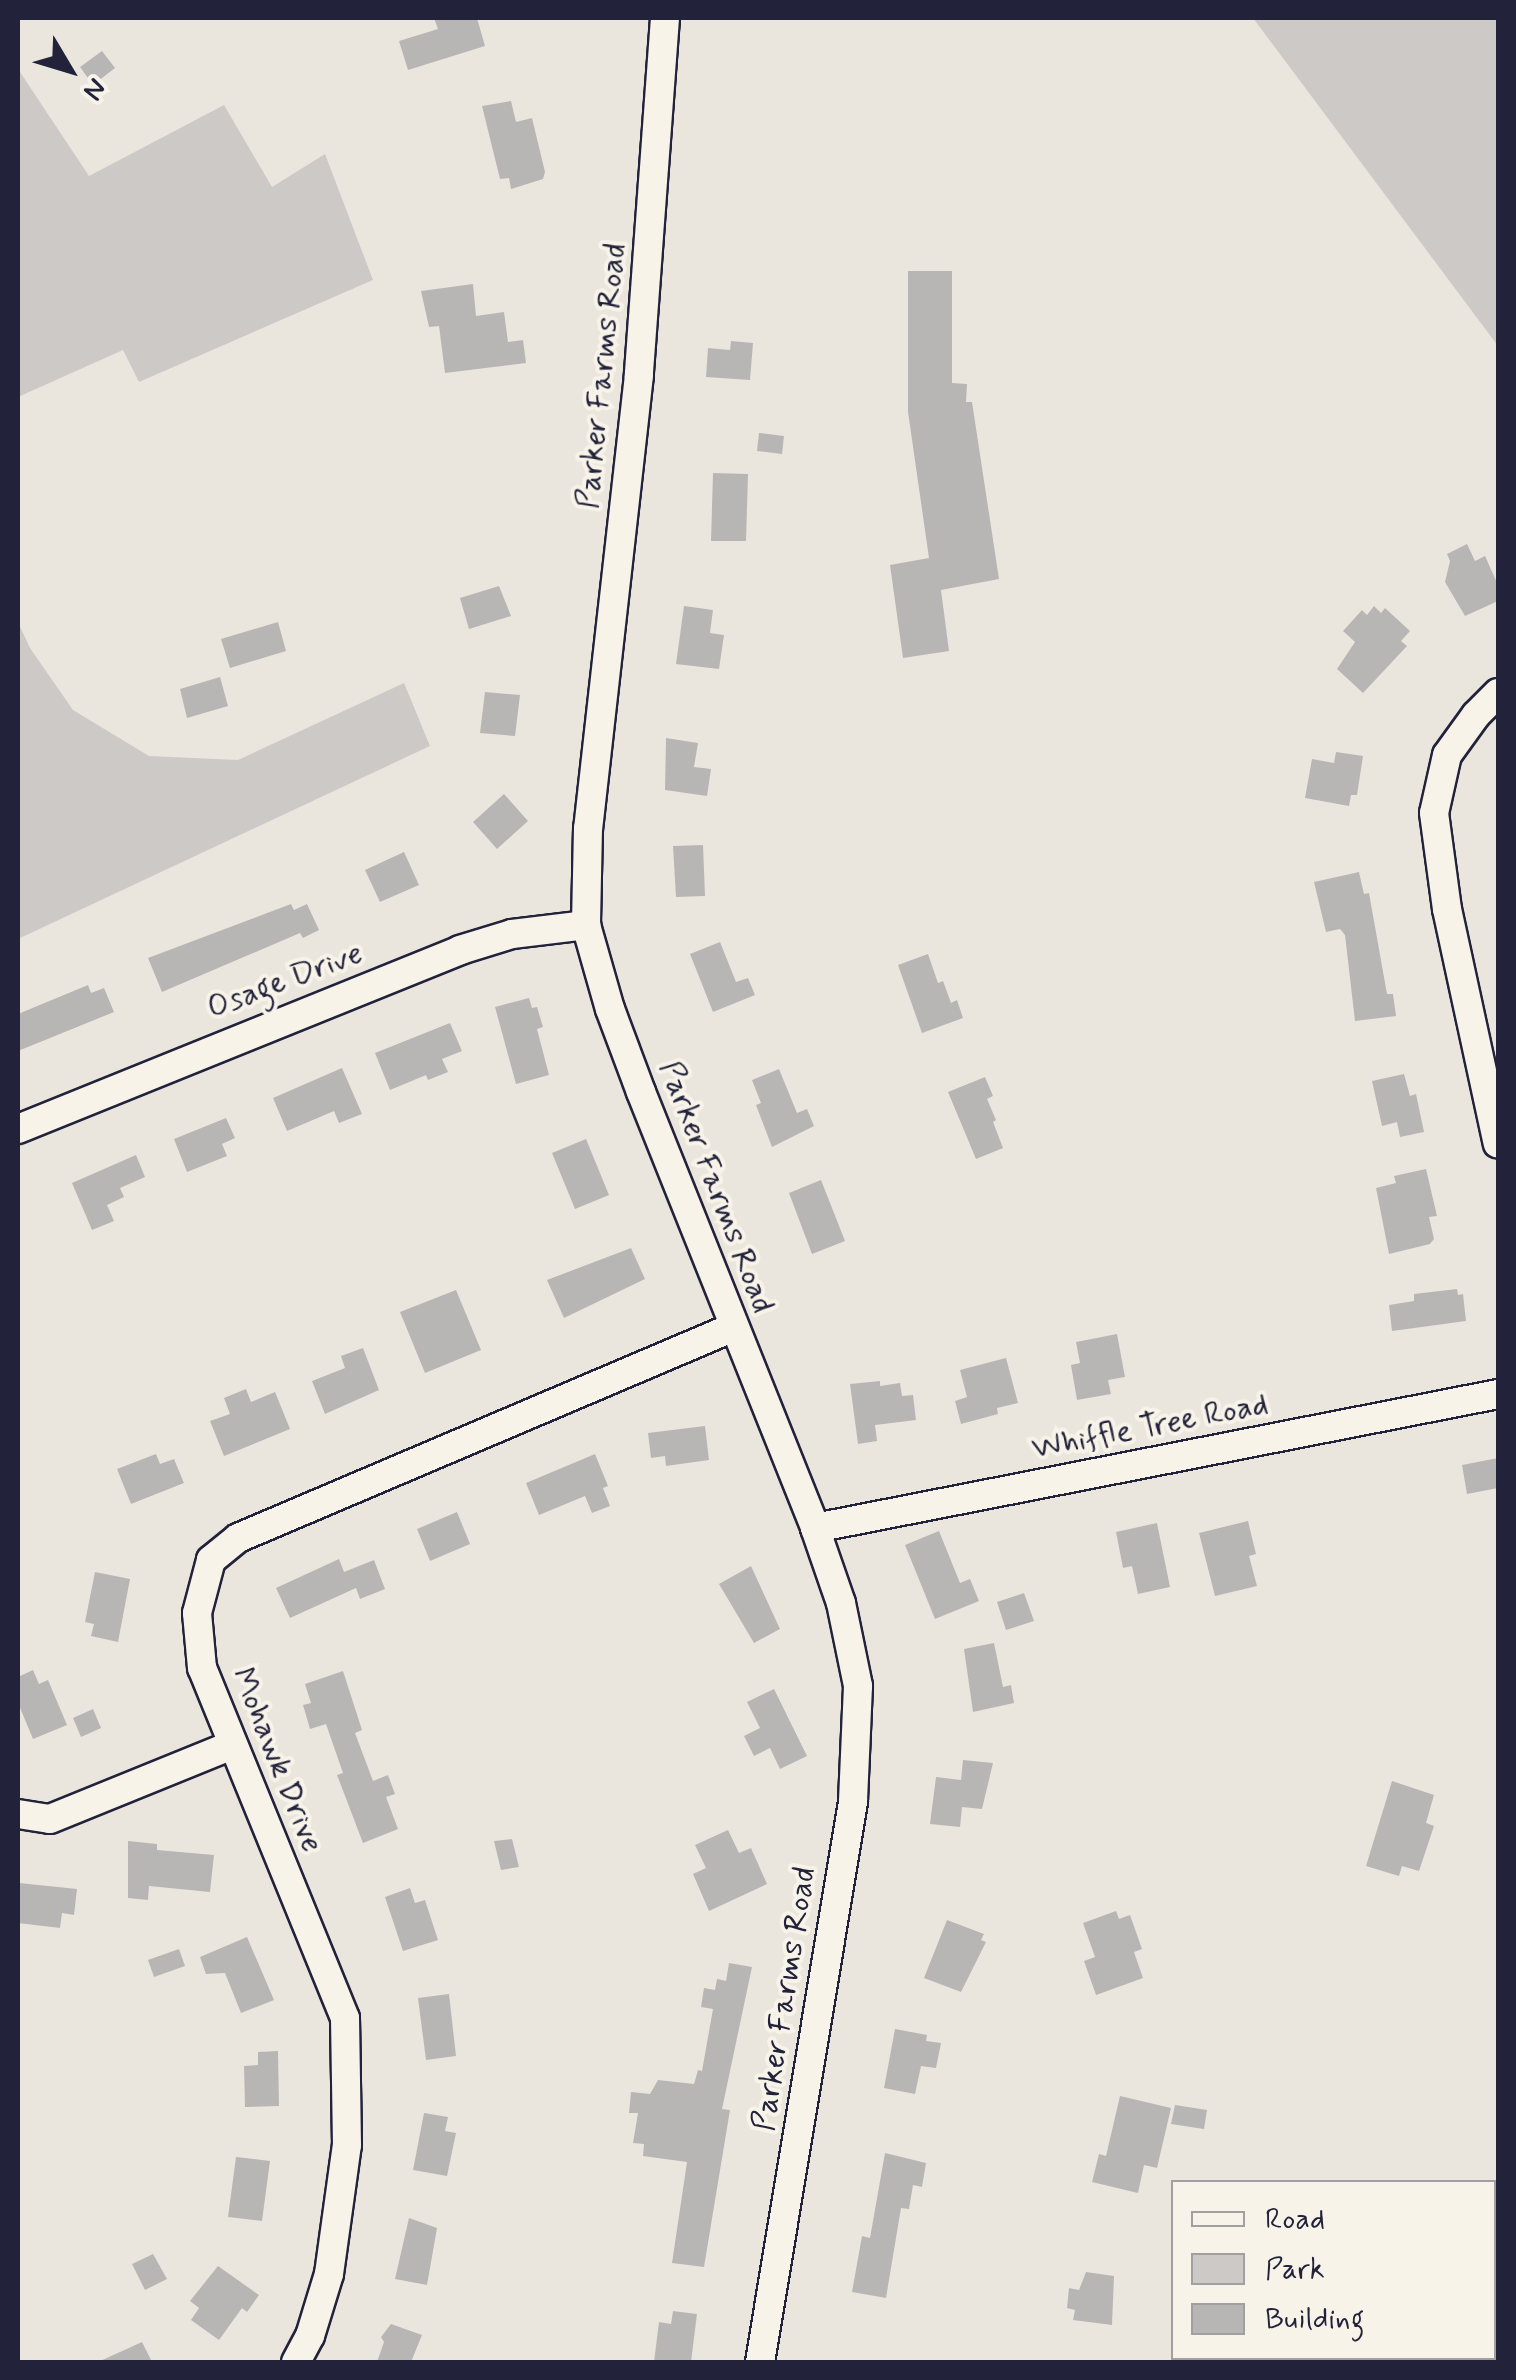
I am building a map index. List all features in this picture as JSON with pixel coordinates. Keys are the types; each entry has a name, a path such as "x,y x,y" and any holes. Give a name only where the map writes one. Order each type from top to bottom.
{"street":[{"name":"Parker Farms Road","path":"665,18 639,375 588,828 586,925 610,1008 815,1528 854,1653 859,1732 851,1819 760,2362"},
{"path":"1498,693 1476,714 1448,754 1434,813 1446,909 1498,1144"},
{"name":"Osage Drive","path":"18,1129 460,950 512,934 586,925"},
{"name":"Mohawk Drive","path":"296,2362 310,2336 332,2256 347,2146 344,2018 202,1668 198,1613 211,1560 238,1538 734,1326"},
{"name":"Whiffle Tree Road","path":"815,1528 1498,1394"},
{"path":"18,1814 50,1819 232,1745"}],"green space":[{"path":"1253,18 1498,18 1498,346"},
{"path":"18,69 89,176 224,105 272,187 325,154 373,280 139,382 123,350 18,397"},
{"path":"18,622 30,648 73,710 149,756 238,760 404,683 430,746 18,939"},
{"path":"1496,2236 1498,2362 1324,2362 1496,2360"}],"building":[{"path":"434,18 477,18 485,46 408,70 399,41 438,29"},
{"path":"102,51 115,68 93,85 80,67"},
{"path":"511,101 516,122 532,118 545,172 543,179 511,189 509,178 500,179 482,106"},
{"path":"908,271 952,271 952,383 967,384 966,402 972,402 999,579 941,590 949,651 903,658 890,565 929,558 908,412"},
{"path":"473,284 476,316 504,312 508,342 523,340 526,363 445,373 439,326 429,327 421,291"},
{"path":"731,341 753,343 750,380 706,377 708,348 730,350"},
{"path":"759,433 784,436 782,454 757,451"},
{"path":"713,473 748,474 746,541 711,541"},
{"path":"1467,544 1475,561 1485,556 1498,585 1498,601 1465,616 1445,582 1450,561 1447,554"},
{"path":"499,586 511,616 469,629 460,598"},
{"path":"684,606 713,610 710,633 724,635 719,669 676,664"},
{"path":"1374,606 1381,613 1385,608 1410,631 1401,641 1407,646 1363,693 1337,669 1355,642 1343,631 1362,610 1367,615"},
{"path":"278,622 286,651 230,668 221,639"},
{"path":"220,677 228,706 187,718 180,689"},
{"path":"485,692 520,695 515,736 480,733"},
{"path":"666,738 698,743 694,767 711,769 707,796 665,790"},
{"path":"1336,752 1363,756 1357,795 1351,795 1349,806 1305,798 1312,759 1334,763"},
{"path":"504,794 528,821 497,849 473,822"},
{"path":"703,845 705,896 676,897 673,846"},
{"path":"404,852 419,885 380,902 365,870"},
{"path":"1359,872 1364,894 1369,893 1387,994 1393,994 1396,1016 1355,1021 1345,935 1340,929 1326,932 1314,882"},
{"path":"291,904 294,910 307,904 319,930 303,938 300,933 162,992 148,958"},
{"path":"720,942 736,982 748,978 755,995 713,1012 690,954"},
{"path":"928,954 938,983 943,981 951,1003 957,1000 963,1018 922,1033 898,965"},
{"path":"88,985 91,993 104,988 114,1012 18,1051 18,1014"},
{"path":"529,998 532,1008 537,1007 543,1027 537,1029 549,1075 516,1084 495,1007"},
{"path":"450,1023 462,1051 442,1059 448,1072 428,1080 426,1075 390,1090 375,1053"},
{"path":"342,1068 362,1114 339,1123 334,1111 287,1131 273,1098"},
{"path":"779,1069 797,1113 807,1109 814,1126 772,1147 756,1105 761,1103 752,1080"},
{"path":"1404,1074 1410,1096 1416,1094 1424,1132 1400,1137 1397,1122 1382,1126 1372,1081"},
{"path":"985,1077 993,1096 987,1099 1003,1148 976,1159 948,1092"},
{"path":"226,1118 235,1138 222,1144 227,1156 187,1172 174,1139"},
{"path":"586,1139 609,1195 575,1209 552,1153"},
{"path":"136,1155 145,1177 120,1188 124,1197 107,1205 114,1221 92,1230 72,1183"},
{"path":"1426,1169 1437,1216 1429,1217 1434,1239 1430,1244 1389,1254 1376,1188 1396,1183 1394,1176"},
{"path":"821,1180 845,1241 812,1254 789,1193"},
{"path":"631,1248 645,1279 564,1318 547,1280"},
{"path":"1457,1289 1458,1295 1463,1294 1466,1321 1392,1331 1389,1305 1414,1301 1414,1294"},
{"path":"456,1290 481,1350 425,1373 400,1312"},
{"path":"1117,1334 1125,1377 1108,1380 1111,1394 1077,1400 1071,1365 1080,1363 1076,1342"},
{"path":"363,1348 379,1390 325,1414 312,1381 345,1368 341,1356"},
{"path":"1006,1358 1018,1403 997,1408 998,1414 961,1424 955,1401 967,1397 960,1370"},
{"path":"880,1381 880,1386 900,1383 902,1396 913,1395 916,1420 875,1425 877,1441 858,1444 850,1384"},
{"path":"246,1389 251,1402 275,1392 290,1429 224,1456 210,1421 230,1414 224,1398"},
{"path":"705,1426 709,1460 666,1466 665,1456 651,1458 648,1433"},
{"path":"156,1454 160,1464 174,1459 184,1483 131,1504 117,1469"},
{"path":"595,1454 608,1486 603,1488 610,1506 592,1513 585,1496 539,1515 526,1483"},
{"path":"1498,1458 1498,1488 1467,1494 1462,1465"},
{"path":"457,1512 470,1544 430,1561 417,1529"},
{"path":"1248,1521 1256,1554 1249,1556 1257,1586 1215,1596 1199,1533"},
{"path":"1157,1523 1170,1587 1138,1594 1132,1566 1123,1568 1116,1532"},
{"path":"939,1531 960,1583 970,1579 979,1601 935,1619 905,1545"},
{"path":"339,1559 344,1572 374,1560 385,1589 360,1599 356,1588 290,1618 276,1588"},
{"path":"751,1566 780,1629 754,1643 719,1584"},
{"path":"95,1572 130,1579 118,1642 91,1636 94,1624 85,1622"},
{"path":"1024,1593 1034,1621 1006,1630 997,1602"},
{"path":"994,1643 1003,1687 1011,1685 1014,1703 973,1712 964,1649"},
{"path":"33,1670 39,1684 48,1680 67,1725 33,1739 18,1703 18,1677"},
{"path":"343,1671 362,1730 355,1733 373,1781 388,1775 395,1794 386,1797 398,1829 363,1843 337,1775 343,1773 326,1724 310,1729 303,1705 311,1703 305,1684"},
{"path":"774,1689 807,1756 780,1769 770,1748 754,1756 744,1736 760,1728 747,1702"},
{"path":"93,1709 101,1728 81,1737 73,1718"},
{"path":"963,1760 993,1763 982,1809 962,1807 960,1827 930,1824 936,1777 961,1780"},
{"path":"1392,1781 1434,1795 1426,1823 1434,1826 1419,1871 1402,1866 1399,1876 1366,1866"},
{"path":"728,1830 739,1853 751,1848 767,1884 709,1911 693,1874 706,1868 695,1845"},
{"path":"512,1839 519,1867 501,1870 494,1841"},
{"path":"128,1841 157,1844 157,1850 214,1855 210,1892 149,1886 148,1900 128,1898"},
{"path":"19,1883 77,1889 74,1915 62,1913 60,1928 18,1923"},
{"path":"410,1888 415,1903 425,1900 438,1940 403,1951 385,1897"},
{"path":"1116,1911 1119,1919 1130,1915 1142,1949 1134,1952 1143,1978 1096,1995 1084,1961 1095,1957 1083,1923"},
{"path":"947,1920 984,1934 981,1940 986,1942 961,1992 924,1978"},
{"path":"247,1937 274,2000 241,2013 225,1973 206,1974 200,1957"},
{"path":"179,1949 185,1966 154,1977 148,1960"},
{"path":"729,1963 752,1967 722,2109 730,2110 704,2267 672,2263 687,2162 643,2156 644,2144 633,2143 638,2113 629,2113 631,2092 650,2094 658,2080 694,2084 698,2070 702,2071 713,2009 701,2007 704,1988 715,1990 717,1979 726,1981"},
{"path":"449,1994 456,2056 426,2060 418,1998"},
{"path":"895,2029 927,2035 926,2041 941,2043 936,2068 921,2066 915,2094 884,2088"},
{"path":"278,2051 279,2106 245,2107 244,2066 258,2065 258,2052"},
{"path":"1120,2096 1171,2108 1157,2168 1144,2165 1138,2193 1092,2182 1099,2154 1106,2156"},
{"path":"1175,2105 1207,2110 1204,2129 1171,2124"},
{"path":"424,2113 448,2117 445,2131 456,2133 447,2176 413,2170"},
{"path":"885,2153 926,2163 922,2187 913,2185 909,2209 901,2208 886,2298 852,2292 862,2236 870,2238"},
{"path":"236,2157 270,2161 262,2221 228,2217"},
{"path":"409,2218 437,2228 427,2285 395,2279"},
{"path":"153,2254 167,2279 145,2290 132,2264"},
{"path":"218,2266 259,2295 247,2312 242,2308 219,2340 191,2320 199,2308 190,2301"},
{"path":"1086,2272 1114,2276 1112,2325 1073,2320 1075,2310 1067,2308 1069,2288 1079,2290"},
{"path":"673,2311 697,2314 691,2362 654,2362 659,2322 671,2324"},
{"path":"391,2324 422,2335 411,2362 377,2362 384,2342 381,2337"},
{"path":"142,2342 152,2362 98,2362"}]}
